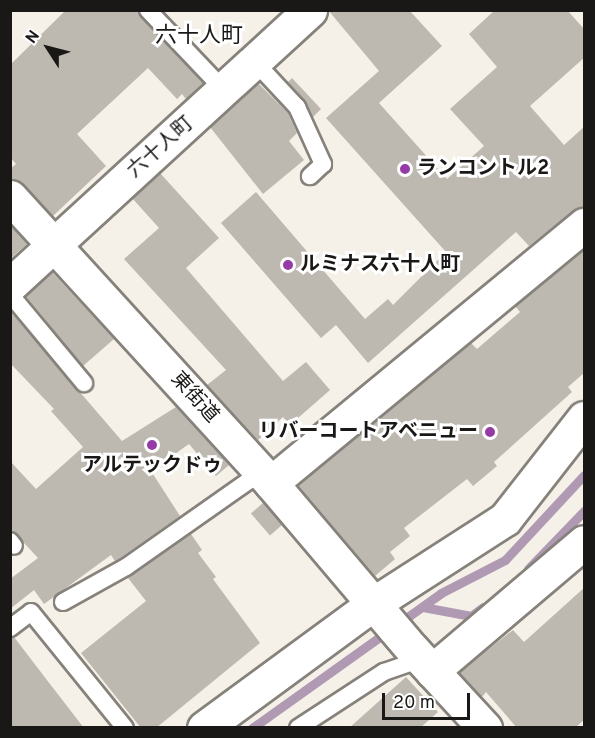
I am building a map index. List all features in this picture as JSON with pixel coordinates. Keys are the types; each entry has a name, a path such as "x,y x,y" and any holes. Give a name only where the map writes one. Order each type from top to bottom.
{"street":[{"name":"六十人町","path":"10,285 310,10"},
{"name":"東街道","path":"10,197 266,477 422,660"},
{"path":"266,477 585,225"},
{"path":"204,728 505,519 585,418"},
{"path":"485,728 422,660 585,542"}],"lane":[{"path":"148,10 224,90"},
{"path":"255,62 297,107 323,164 310,176"},
{"path":"10,294 84,383"},
{"path":"63,602 126,567 266,477"},
{"path":"10,628 31,612 125,728"},
{"path":"298,728 384,672 422,660"}],"building":[{"path":"66,10 138,10 203,83 186,99 182,94 177,99 148,68 77,134 106,166 53,216 24,184 10,179 10,169 16,164 10,157 10,65"},
{"path":"328,10 409,10 442,46 379,103 447,179 484,146 450,109 497,67 469,34 495,10 567,10 585,30 585,57 530,106 564,145 585,126 585,207 572,211 529,246 516,232 368,363 336,325 321,338 221,223 256,192 365,319 388,299 393,305 446,252 326,118 379,71"},
{"path":"292,78 321,109 313,117 305,100 288,82"},
{"path":"258,83 288,113 297,133 289,141 304,160 263,194 210,127"},
{"path":"160,173 219,238 186,268 283,381 306,362 330,390 290,425 283,417 258,440 207,385 226,370 124,259 159,228 132,198"},
{"path":"10,225 27,244 10,259"},
{"path":"585,249 585,372 568,387 572,392 494,462 497,466 473,486 467,479 404,528 410,536 390,552 395,559 375,576 298,485 471,343 477,349 520,312 515,306"},
{"path":"52,272 114,339 83,366 26,296"},
{"path":"10,311 122,441 176,407 229,465 216,476 189,444 151,471 180,516 115,561 111,555 44,604 34,590 10,609 10,579 38,558 10,528 10,461 36,489 83,447 51,411 54,409 10,363"},
{"path":"263,503 282,525 270,535 251,513"},
{"path":"191,534 202,550 198,553 216,577 213,579 260,643 156,728 141,728 81,653 146,601 128,578"},
{"path":"585,587 585,719 575,728 517,728 486,692 482,697 459,672 513,630 524,642"},
{"path":"14,637 84,728 10,728 10,638"},
{"path":"406,677 438,712 420,728 349,728"}],"waterway":[{"path":"252,728 441,593 505,560 584,475"},
{"path":"528,569 584,511"},
{"path":"423,607 471,616 483,607"}],"place":[{"name":"ランコントル2","path":"405,169"},
{"name":"ルミナス六十人町","path":"288,265"},
{"name":"リバーコートアベニュー","path":"490,432"},
{"name":"アルテックドゥ","path":"152,445"}],"district":[{"name":"六十人町","path":"199,37"}]}
